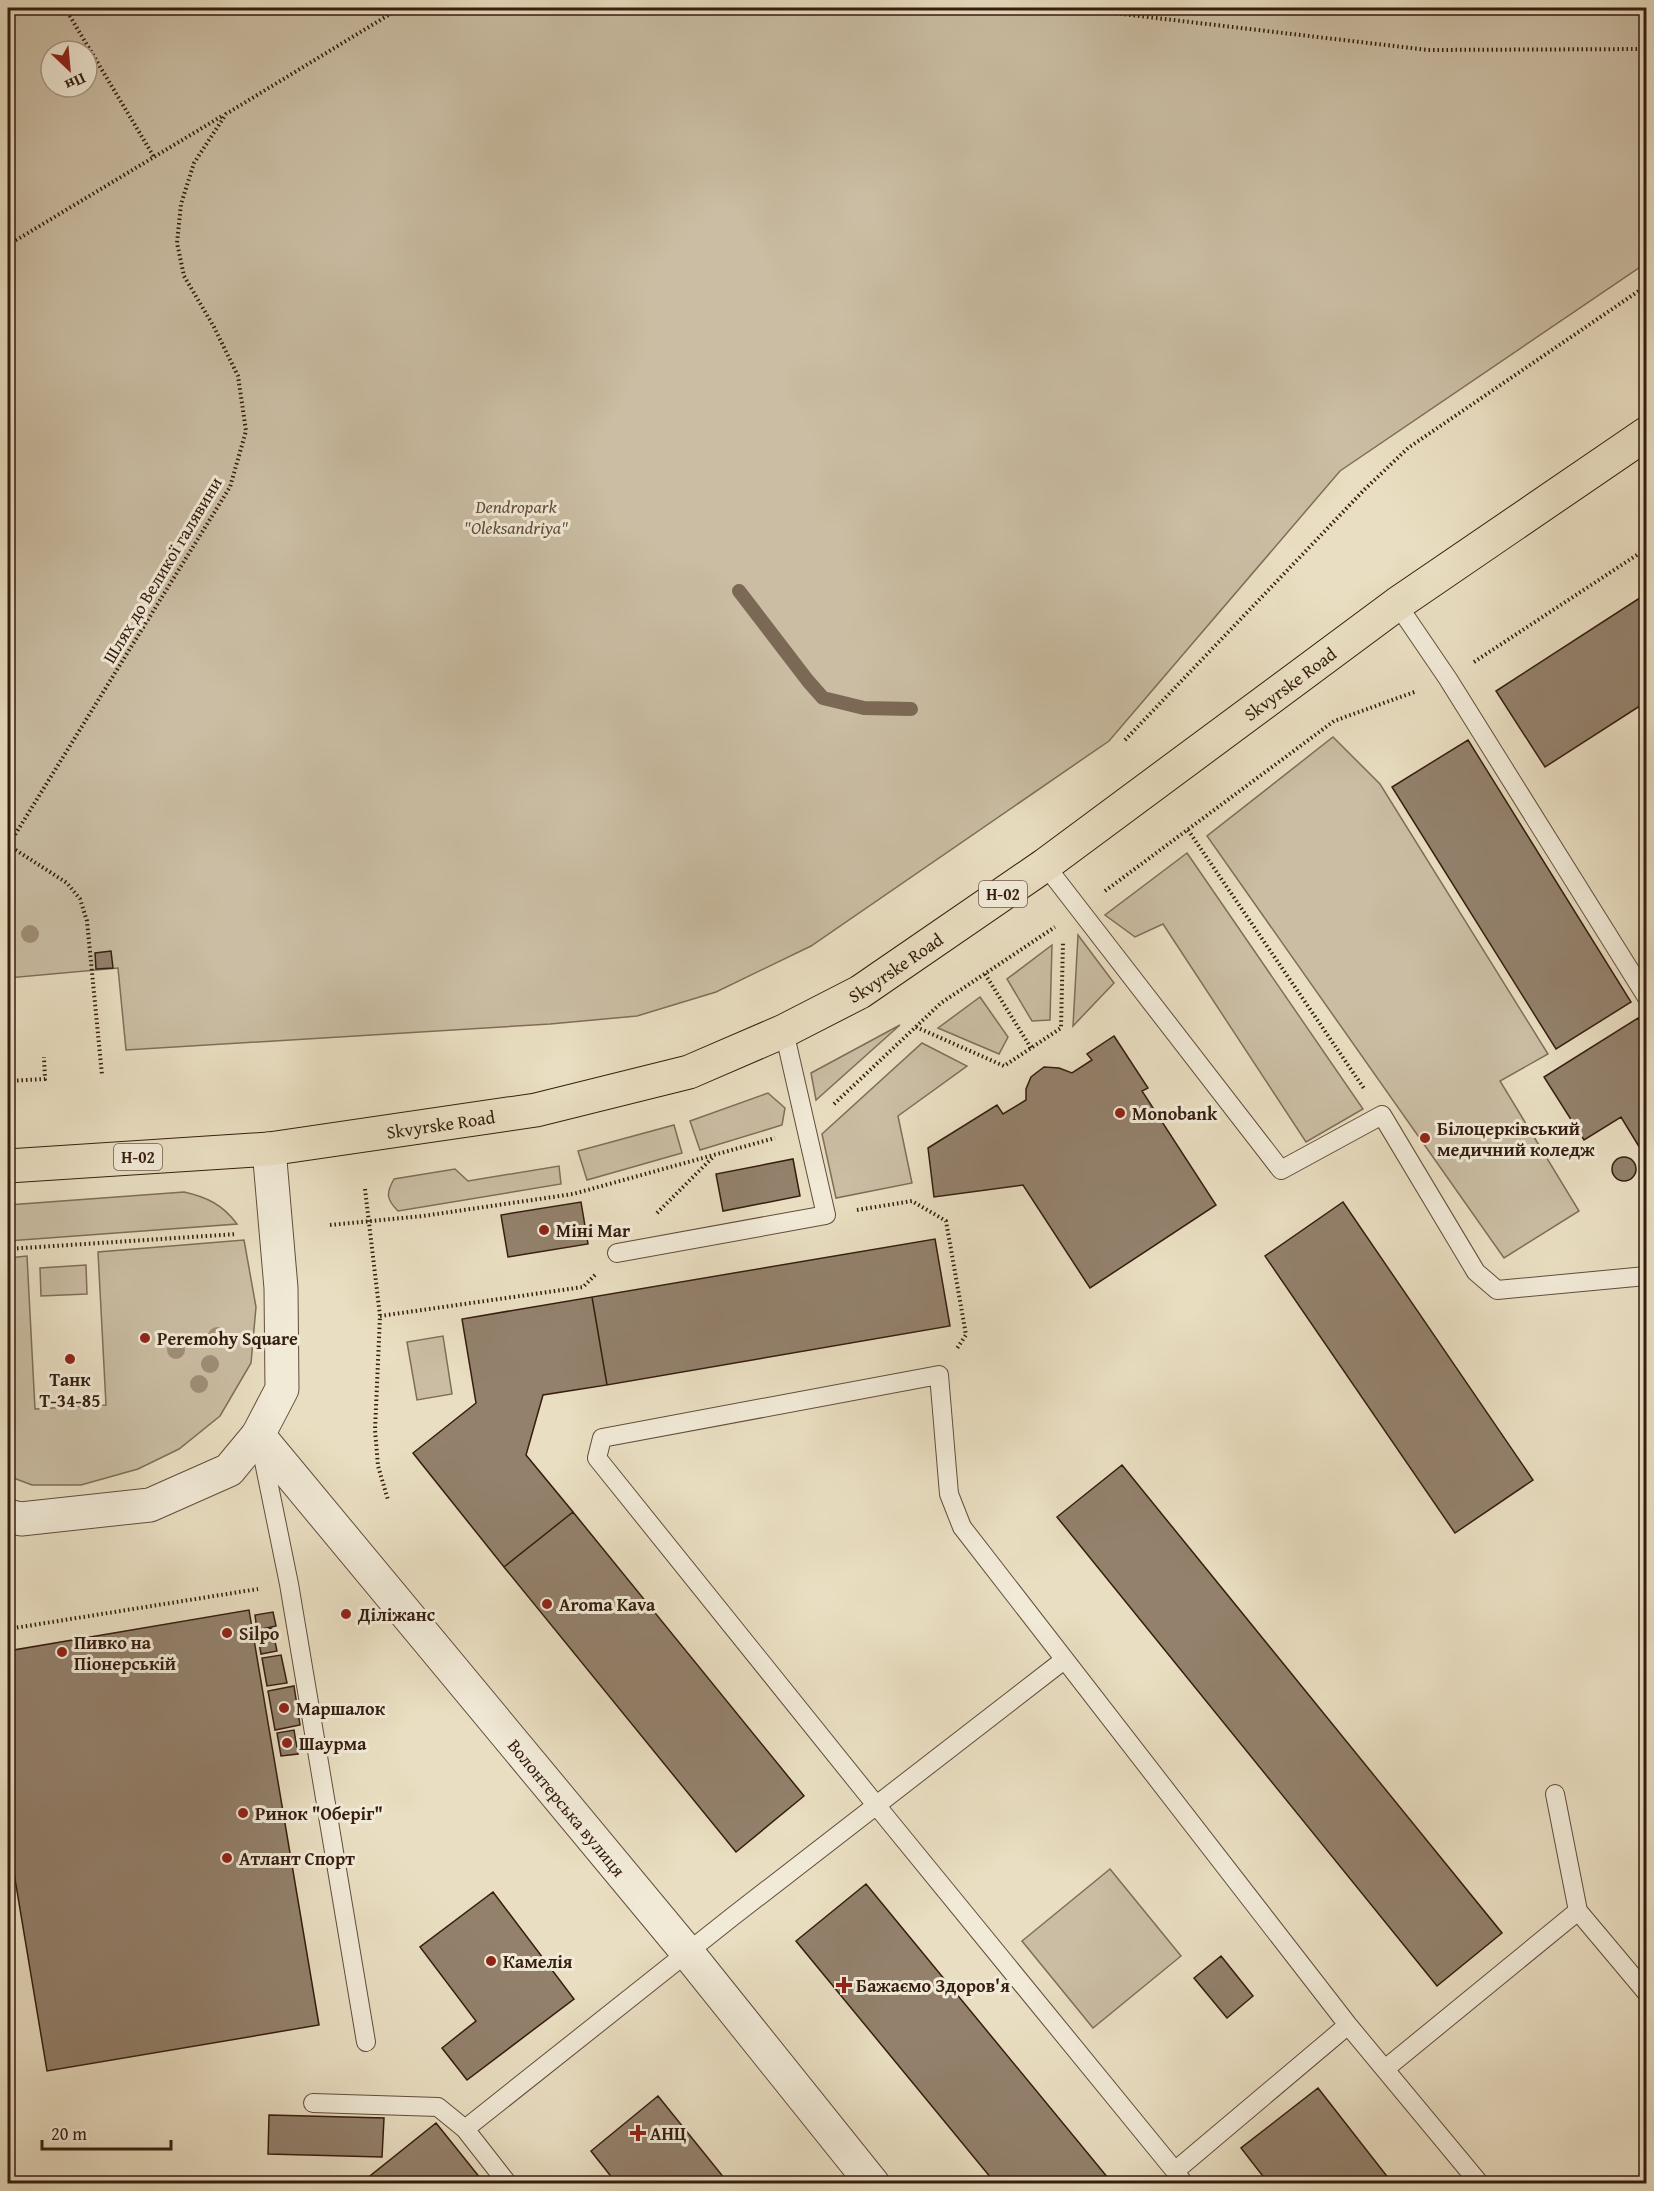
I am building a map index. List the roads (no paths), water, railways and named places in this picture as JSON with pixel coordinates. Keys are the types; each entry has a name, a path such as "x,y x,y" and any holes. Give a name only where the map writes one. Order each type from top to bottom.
{"main road":[{"name":"Skvyrske Road","path":"8,1166 269,1149 536,1110 689,1072 784,1031 860,992 1045,865 1397,604 1647,434"}],"street":[{"path":"8,1516 21,1519 150,1505 229,1470 258,1435 282,1389 281,1288 269,1149"},
{"name":"Волонтерська вулиця","path":"258,1435 687,1952 873,2184"}],"lane":[{"path":"1397,604 1448,679 1647,996"},
{"path":"1045,865 1281,1170 1382,1115 1476,1272 1497,1290 1647,1276"},
{"path":"617,1253 826,1215 784,1031"},
{"path":"1347,2025 1179,2177 597,1458 602,1438 939,1376 949,1494 962,1527 1347,2025 1480,2184"},
{"path":"258,1435 289,1584 366,2042"},
{"path":"465,2129 687,1952 1064,1660"},
{"path":"1555,1794 1578,1911 1647,1992"},
{"path":"1385,2068 1578,1911"},
{"path":"314,2103 438,2107 465,2129 508,2184"}],"waterway":[{"path":"739,591 823,698 864,708 911,709"}],"place":[{"name":"Monobank","path":"1120,1113"},
{"name":"Білоцерківський медичний коледж","path":"1425,1138"},
{"name":"Міні Mar","path":"544,1230"},
{"name":"Peremohy Square","path":"145,1338"},
{"name":"Танк Т-34-85","path":"70,1359"},
{"name":"Aroma Kava","path":"547,1604"},
{"name":"Діліжанс","path":"346,1614"},
{"name":"Silpo","path":"227,1633"},
{"name":"Пивко на Піонерській","path":"62,1652"},
{"name":"Маршалок","path":"284,1708"},
{"name":"Шаурма","path":"287,1743"},
{"name":"Ринок \"Оберіг\"","path":"243,1813"},
{"name":"Атлант Спорт","path":"227,1858"},
{"name":"Камелія","path":"491,1961"},
{"name":"Бажаємо Здоров'я","path":"844,1985"},
{"name":"АНЦ","path":"638,2133"}],"park label":[{"name":"Dendropark \"Oleksandriya\"","path":"516,516"}]}
